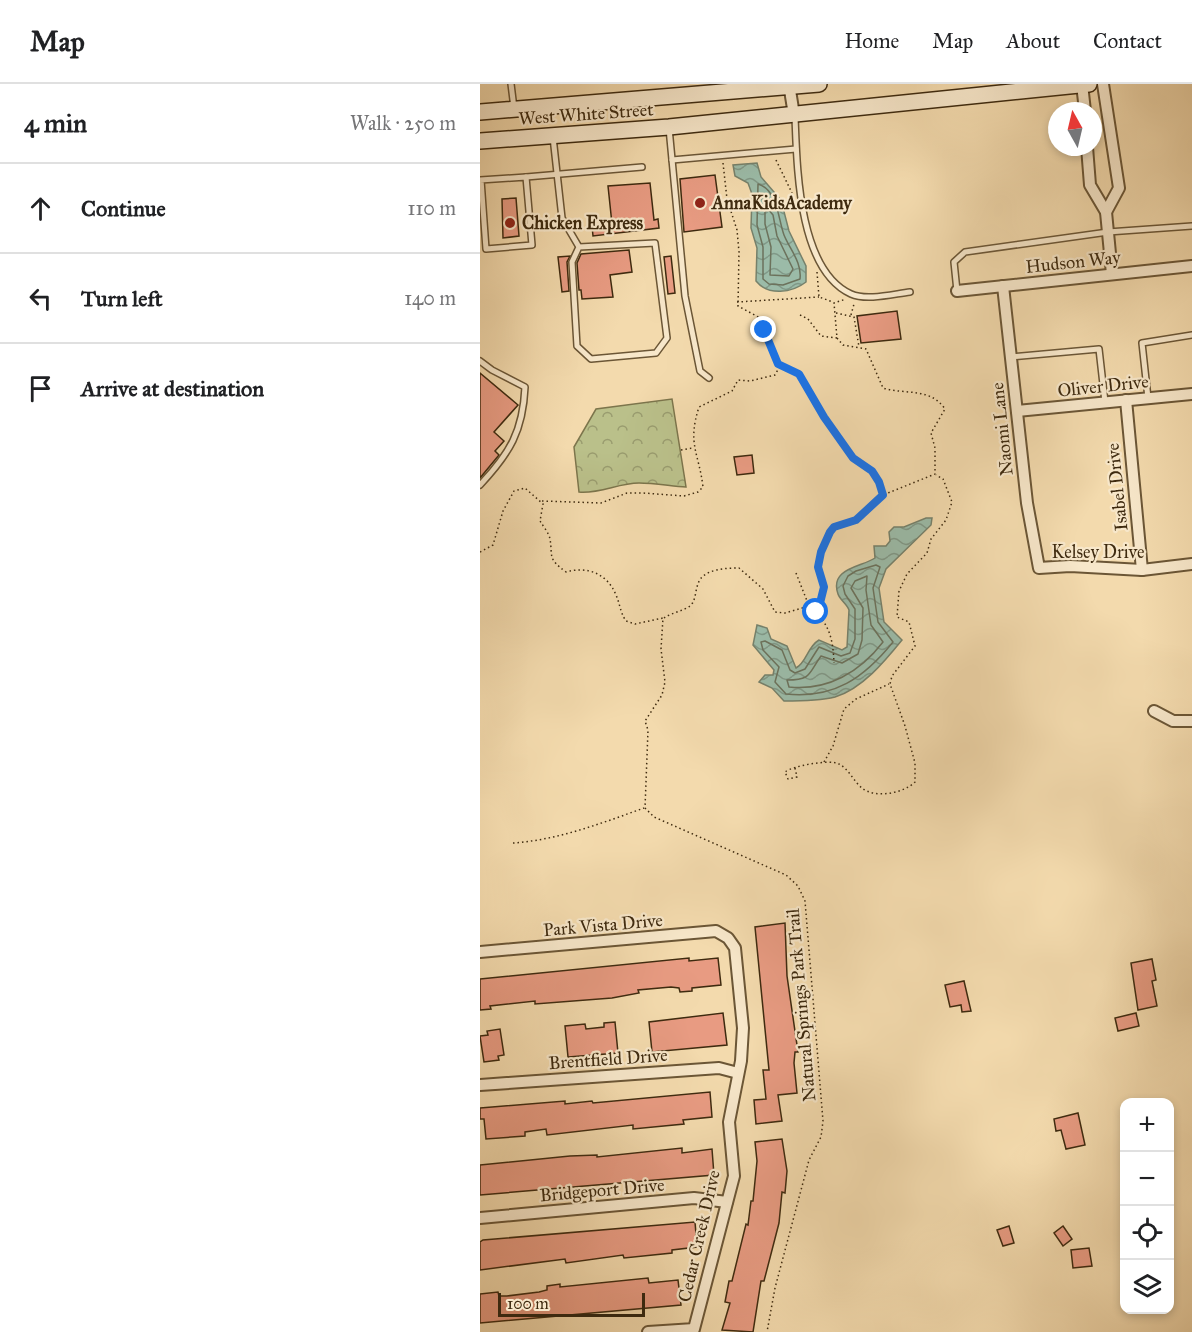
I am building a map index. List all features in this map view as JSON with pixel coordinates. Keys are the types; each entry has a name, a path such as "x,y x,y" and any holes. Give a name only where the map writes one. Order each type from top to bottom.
{"main road":[{"name":"West White Street","path":"480,112 819,84"},
{"name":"West White Street","path":"480,141 669,127 1089,84"}],"street":[{"path":"1082,84 1083,102"},
{"path":"1104,84 1119,188 1106,212"},
{"path":"790,86 794,115"},
{"path":"1088,156 1090,185 1106,212 1112,274"},
{"name":"Hudson Way","path":"957,291 1192,266"},
{"name":"Naomi Lane","path":"1003,286 1027,503 1039,568"},
{"name":"Oliver Drive","path":"1017,411 1192,394"},
{"name":"Isabel Drive","path":"1126,400 1142,570"},
{"name":"Kelsey Drive","path":"1039,568 1070,566 1142,570 1192,564"},
{"path":"1154,711 1173,721 1192,721"},
{"name":"Park Vista Drive","path":"480,952 716,931 728,938"},
{"name":"Cedar Creek Drive","path":"648,1332 694,1329 734,1176 729,1122 743,1028 735,948 728,938"},
{"name":"Brentfield Drive","path":"480,1085 719,1068 738,1073"},
{"name":"Bridgeport Drive","path":"480,1218 694,1198 728,1202"}],"lane":[{"path":"511,84 514,110"},
{"path":"794,115 800,198 820,263 840,288 852,294 862,297 910,292"},
{"path":"669,127 685,296 700,371 709,378"},
{"path":"553,136 562,218 579,247"},
{"path":"672,160 796,149"},
{"path":"526,177 532,244 486,249 481,180 642,167"},
{"path":"957,291 954,262 965,252 1108,232 1192,226"},
{"path":"655,243 667,338 656,352 591,359 577,346 572,262 579,247 655,243"},
{"path":"1148,398 1143,343 1192,335"},
{"path":"1011,357 1099,349 1105,402"},
{"path":"480,361 525,387 524,416 503,461 480,485"}],"path":[{"path":"723,155 727,199 736,230 739,252 736,302 741,309 762,319 769,346 780,365 799,374 824,417 853,458 872,471 883,495"},
{"path":"851,315 854,304 852,294 834,303 837,338 843,345 867,349 883,388 920,392 941,403 945,409 931,433 935,448 935,474"},
{"path":"736,302 819,297"},
{"path":"836,313 851,315 856,321 859,346"},
{"path":"800,315 808,319 821,336 837,338"},
{"path":"541,501 601,502 627,493 684,496 698,492 703,487 693,448 692,432 699,407 732,392 738,380 750,381 775,375 780,365"},
{"path":"681,450 693,448"},
{"path":"480,552 493,545 503,511 514,491 525,488 543,504 540,521 550,538 551,557 566,572 581,567 597,574 610,585 626,621 635,624 663,618 689,606 694,601 698,581 702,576 726,568 739,568 751,577 763,589 775,612 784,613 820,603 824,587 818,567 821,552 834,527 856,520 883,495 935,474"},
{"path":"795,768 797,777 788,780 785,772 795,768 824,762 840,764 862,789 871,793 886,794 913,784 916,775 915,763 900,707 890,684 892,676 915,646 909,622 897,617 899,591 907,574 927,553 931,538 946,520 952,502 943,479 935,474"},
{"path":"796,573 809,606 829,628 833,639 834,663"},
{"path":"513,843 547,838 611,821 645,808 648,730 645,721 662,695 665,682 661,649 663,618"},
{"path":"824,762 833,746 844,709 856,699 890,684"},
{"name":"Natural Springs Park Trail","path":"645,808 654,817 786,875 798,886 805,901 823,1121 821,1137 808,1160 775,1288 767,1332"}],"green space":[{"path":"672,399 686,487 639,483 579,492 574,447 596,409"}],"water":[{"path":"757,163 761,177 781,200 789,231 806,266 806,282 794,289 773,291 756,281 757,248 751,228 752,194 748,183 735,176 733,165"},
{"path":"926,518 932,518 931,525 886,569 879,588 884,622 902,640 864,681 835,697 784,701 772,688 759,682 765,675 773,675 774,670 753,645 757,625 767,628 771,639 787,646 796,668 819,640 842,650 847,647 849,610 838,594 836,585 838,579 848,570 875,558 874,546 886,546 890,541 889,532 894,527 904,527"}],"building":[{"name":"AnnaKidsAcademy","path":"715,175 722,227 684,232 680,179"},
{"path":"650,183 654,220 658,219 659,228 593,236 592,226 612,224 608,186"},
{"name":"Chicken Express","path":"516,198 519,236 503,238 502,199"},
{"path":"629,250 632,272 610,275 613,297 582,299 577,263 581,254"},
{"path":"570,256 567,262 569,291 562,292 558,257"},
{"path":"671,256 675,293 668,294 664,257"},
{"path":"897,311 901,339 861,343 857,316"},
{"path":"480,373 518,405 494,432 504,441 495,451 499,455 480,478"},
{"path":"752,455 754,473 737,475 734,457"},
{"path":"785,923 787,976 798,1052 795,1052 794,1063 797,1093 778,1095 782,1121 756,1124 754,1100 766,1099 763,1070 769,1070 755,927"},
{"path":"689,958 689,961 718,958 721,985 692,988 692,991 680,992 679,988 671,987 638,990 639,993 612,998 535,1004 535,1001 490,1006 491,1009 480,1010 480,979"},
{"path":"1152,959 1156,980 1152,981 1157,1006 1138,1010 1131,963"},
{"path":"964,981 971,1011 962,1012 961,1005 950,1007 945,985"},
{"path":"723,1013 727,1045 652,1052 649,1022"},
{"path":"1136,1013 1139,1026 1118,1031 1115,1018"},
{"path":"615,1022 618,1053 568,1057 565,1026 585,1024 586,1029 604,1027 604,1023"},
{"path":"500,1029 504,1055 498,1056 499,1060 484,1062 480,1036 488,1035 487,1031"},
{"path":"710,1092 712,1117 683,1120 684,1124 633,1129 633,1125 547,1135 546,1129 525,1132 525,1136 486,1139 484,1119 480,1119 480,1108 565,1101 565,1104 592,1101 593,1103"},
{"path":"1078,1113 1085,1145 1066,1149 1061,1130 1056,1131 1054,1119"},
{"path":"782,1139 787,1171 785,1193 782,1192 779,1223 764,1281 761,1281 753,1332 722,1330 730,1303 725,1302 729,1281 732,1281 746,1224 748,1225 751,1201 753,1201 757,1161 755,1142"},
{"path":"682,1148 682,1153 712,1149 714,1175 480,1195 480,1165 570,1156 597,1155 597,1157"},
{"path":"695,1222 697,1247 672,1250 672,1253 624,1258 623,1255 566,1263 565,1259 480,1270 480,1242 483,1240"},
{"path":"1009,1226 1014,1243 1003,1246 997,1230"},
{"path":"1063,1226 1072,1239 1063,1246 1054,1233"},
{"path":"1089,1248 1092,1266 1073,1268 1071,1250"},
{"path":"648,1278 649,1283 678,1280 681,1305 480,1323 480,1294 498,1292 499,1296 507,1296 539,1292 547,1290 547,1286 560,1284 560,1287"}],"place":[{"name":"AnnaKidsAcademy","path":"700,203"},
{"name":"Chicken Express","path":"510,223"}],"route":[{"path":"764,330 778,364 799,374 824,417 853,458 872,471 882,489 883,495 856,520 834,527 825,540 818,567 824,587 823,597 820,603 809,606 816,612"}]}
